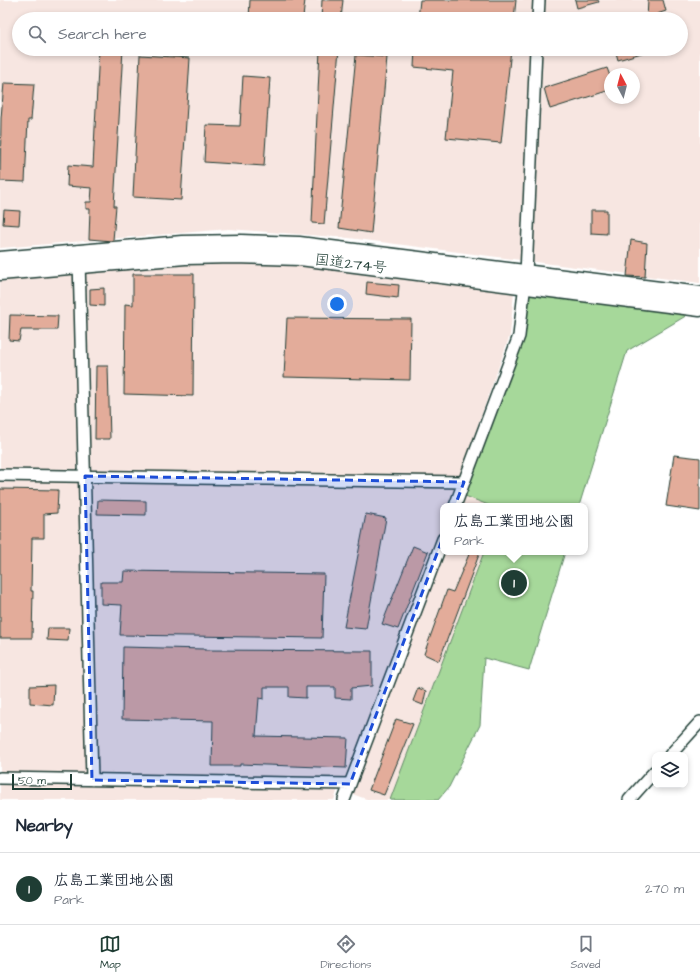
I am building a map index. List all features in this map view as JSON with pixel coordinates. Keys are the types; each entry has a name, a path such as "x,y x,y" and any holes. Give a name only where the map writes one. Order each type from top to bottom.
{"highway":[{"name":"国道274号","path":"0,272 182,244 263,244 299,246 700,308"},
{"name":"国道274号","path":"0,260 79,259"},
{"name":"国道274号","path":"526,280 700,295"}],"street":[{"path":"538,12 539,0"},
{"path":"456,503 519,336 526,280 536,56"},
{"path":"79,259 92,780"},
{"path":"0,475 464,482"},
{"path":"344,800 440,546"},
{"path":"673,752 700,722"},
{"path":"629,800 652,774"},
{"path":"0,778 350,784"}],"highlighted area":[{"path":"85,476 464,482 350,784 92,780"}],"shaded area":[{"path":"0,0 700,0 700,283 349,238 229,229 0,248"},
{"path":"242,262 301,265 514,292 510,335 454,492 483,503 440,503 440,555 483,555 390,800 369,800 338,789 334,800 0,800 0,280 189,263"}],"green space":[{"path":"525,286 699,308 627,351 580,503 483,503 460,494 519,336"},
{"path":"483,555 564,555 529,670 484,658 480,725 449,787 438,800 390,800"}],"building":[{"path":"250,0 305,0 304,12 249,12"},
{"path":"322,0 343,0 342,12 321,12"},
{"path":"420,0 516,0 515,12 419,12"},
{"path":"575,0 598,0 599,2 577,8"},
{"path":"648,0 663,0 666,11 647,12"},
{"path":"99,56 123,56 114,206 116,206 112,241 89,239 90,209 86,209 86,202 91,202 92,188 67,186 68,165 93,167"},
{"path":"140,56 190,58 181,200 133,197"},
{"path":"320,56 338,56 324,224 312,223"},
{"path":"356,56 387,57 371,233 339,228"},
{"path":"415,56 510,56 501,143 446,138 453,71 414,67"},
{"path":"617,56 631,56 618,60"},
{"path":"604,69 604,92 550,109 544,88"},
{"path":"243,76 270,78 264,166 204,162 206,125 240,126"},
{"path":"4,83 34,84 31,120 28,120 25,182 0,181 1,118"},
{"path":"4,210 20,211 19,225 3,224"},
{"path":"591,210 607,210 607,234 591,233"},
{"path":"631,240 647,243 645,277 627,276"},
{"path":"133,274 194,274 193,396 124,394 125,304 133,305"},
{"path":"367,282 399,285 398,298 366,294"},
{"path":"104,288 104,306 90,305 90,289"},
{"path":"10,315 58,316 57,330 21,330 19,341 9,340"},
{"path":"287,318 411,319 410,380 284,377"},
{"path":"96,366 108,366 110,439 95,439"},
{"path":"674,455 700,458 700,511 666,506"},
{"path":"0,489 58,490 57,513 44,514 44,538 32,538 32,638 0,638"},
{"path":"98,500 146,501 146,515 97,514"},
{"path":"366,514 386,518 366,629 344,627"},
{"path":"413,546 428,552 398,629 382,624"},
{"path":"469,555 479,555 439,661 424,654 447,590 453,592"},
{"path":"124,571 324,574 322,638 120,635 122,605 101,604 101,582 123,582"},
{"path":"48,628 69,628 68,641 47,640"},
{"path":"123,647 204,650 372,651 372,686 351,688 351,699 335,698 335,687 306,687 306,698 289,697 289,687 264,687 264,699 259,698 256,736 348,738 346,768 240,764 240,766 212,766 213,721 122,719"},
{"path":"54,685 53,705 30,703 30,686"},
{"path":"418,688 426,691 423,705 413,701"},
{"path":"396,719 413,724 384,795 369,790"}],"place":[{"name":"広島工業団地公園","path":"514,583"}]}
